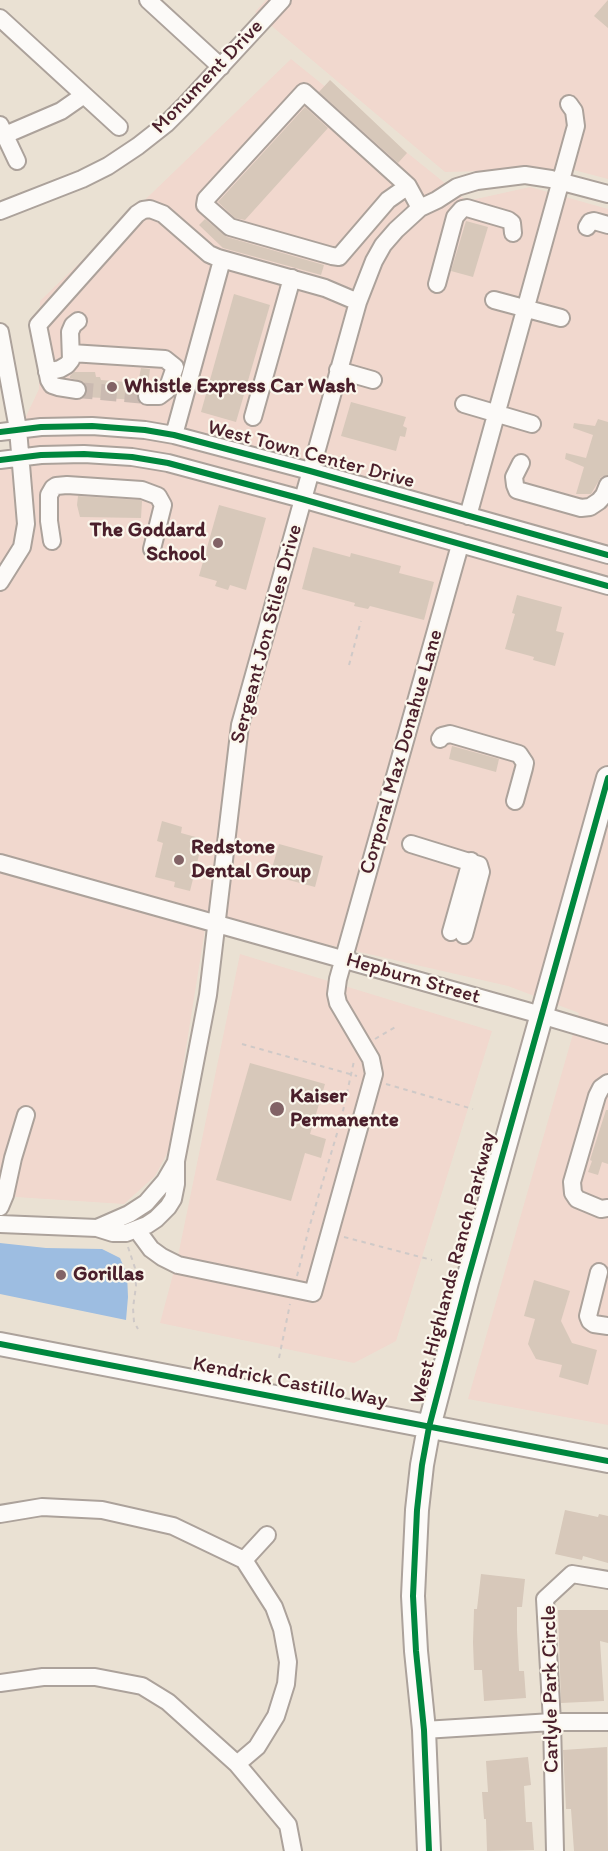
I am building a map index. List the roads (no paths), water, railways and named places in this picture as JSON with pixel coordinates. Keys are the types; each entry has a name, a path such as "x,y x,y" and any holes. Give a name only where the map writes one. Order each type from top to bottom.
{"main road":[{"name":"West Highlands Ranch Parkway","path":"429,1851 424,1730 413,1596 417,1510 422,1465 429,1427 464,1292 608,778"},
{"name":"Kendrick Castillo Way","path":"0,1344 608,1461"}],"street":[{"path":"148,0 221,67"},
{"name":"Monument Drive","path":"0,211 76,181 122,158 166,124 282,0"},
{"path":"0,18 118,126"},
{"path":"408,186 387,200 339,257 230,227 206,205 206,199 304,92 408,186 420,208"},
{"path":"17,161 3,130 61,111 84,95"},
{"path":"468,516 576,126 574,111 569,104"},
{"name":"Sergeant Jon Stiles Drive","path":"0,1224 97,1228 113,1233 131,1231 156,1219 173,1199 176,1184 176,1161 208,996 238,730 358,302 374,261 383,245 420,208 458,187 477,181 525,175 561,181 608,194"},
{"path":"437,284 455,217 462,209 467,208 508,220 512,223 513,233"},
{"path":"77,390 52,385 38,328 42,320 136,214 143,210 157,211 209,254 222,260 325,288 358,302"},
{"path":"587,227 590,222 594,221 608,225"},
{"path":"174,435 222,260"},
{"path":"253,417 292,278"},
{"path":"494,300 561,318"},
{"path":"47,372 67,365 71,353 70,332 78,321"},
{"path":"0,332 18,429 25,509 25,534 19,555 0,582"},
{"path":"71,353 165,359 175,367 167,390 159,396 147,396"},
{"path":"338,370 373,380"},
{"path":"464,405 532,424"},
{"name":"West Town Center Drive","path":"0,432 41,426 92,426 145,430 174,435 608,555"},
{"name":"West Town Center Drive","path":"0,460 84,454 144,459 202,471 608,586"},
{"path":"521,463 514,477 514,485 518,490 581,508 590,507 599,501 608,485"},
{"path":"52,541 49,499 53,488 67,485 139,490 155,494 161,499 163,505 152,549"},
{"name":"Corporal Max Donahue Lane","path":"131,1231 162,1257 178,1265 313,1293 374,1074 371,1059 337,999 337,987 460,545"},
{"path":"440,739 450,734 519,754 525,762 515,801"},
{"path":"411,844 479,865 481,872 458,934"},
{"name":"Hepburn Street","path":"0,863 608,1035"},
{"path":"608,1083 601,1088 597,1096 572,1182 573,1193 577,1199 601,1209 608,1208"},
{"path":"0,1207 26,1115"},
{"name":"Sergeant Jon Stiles Drive","path":"97,1228 129,1214 146,1203 165,1181 176,1161"},
{"path":"599,1272 588,1316 594,1324 608,1326"},
{"path":"0,1514 42,1507 102,1510 173,1526 244,1560 274,1607 282,1629 288,1662 286,1684 276,1716 257,1747 237,1764"},
{"path":"244,1560 267,1535"},
{"name":"Carlyle Park Circle","path":"555,1851 552,1722 545,1599 572,1574 608,1580"},
{"path":"0,1683 43,1677 95,1677 142,1686 168,1702 237,1764 288,1825 293,1851"},
{"path":"424,1730 552,1722 608,1722"}],"water":[{"path":"0,1243 46,1248 102,1249 120,1258 127,1274 126,1320 0,1294"}],"tunnel":[{"path":"77,390 147,396"}],"place":[{"name":"Whistle Express Car Wash","path":"112,387"},
{"name":"The Goddard School","path":"218,543"},
{"name":"Redstone Dental Group","path":"179,860"},
{"name":"Kaiser Permanente","path":"277,1109"},
{"name":"Gorillas","path":"61,1275"}]}
